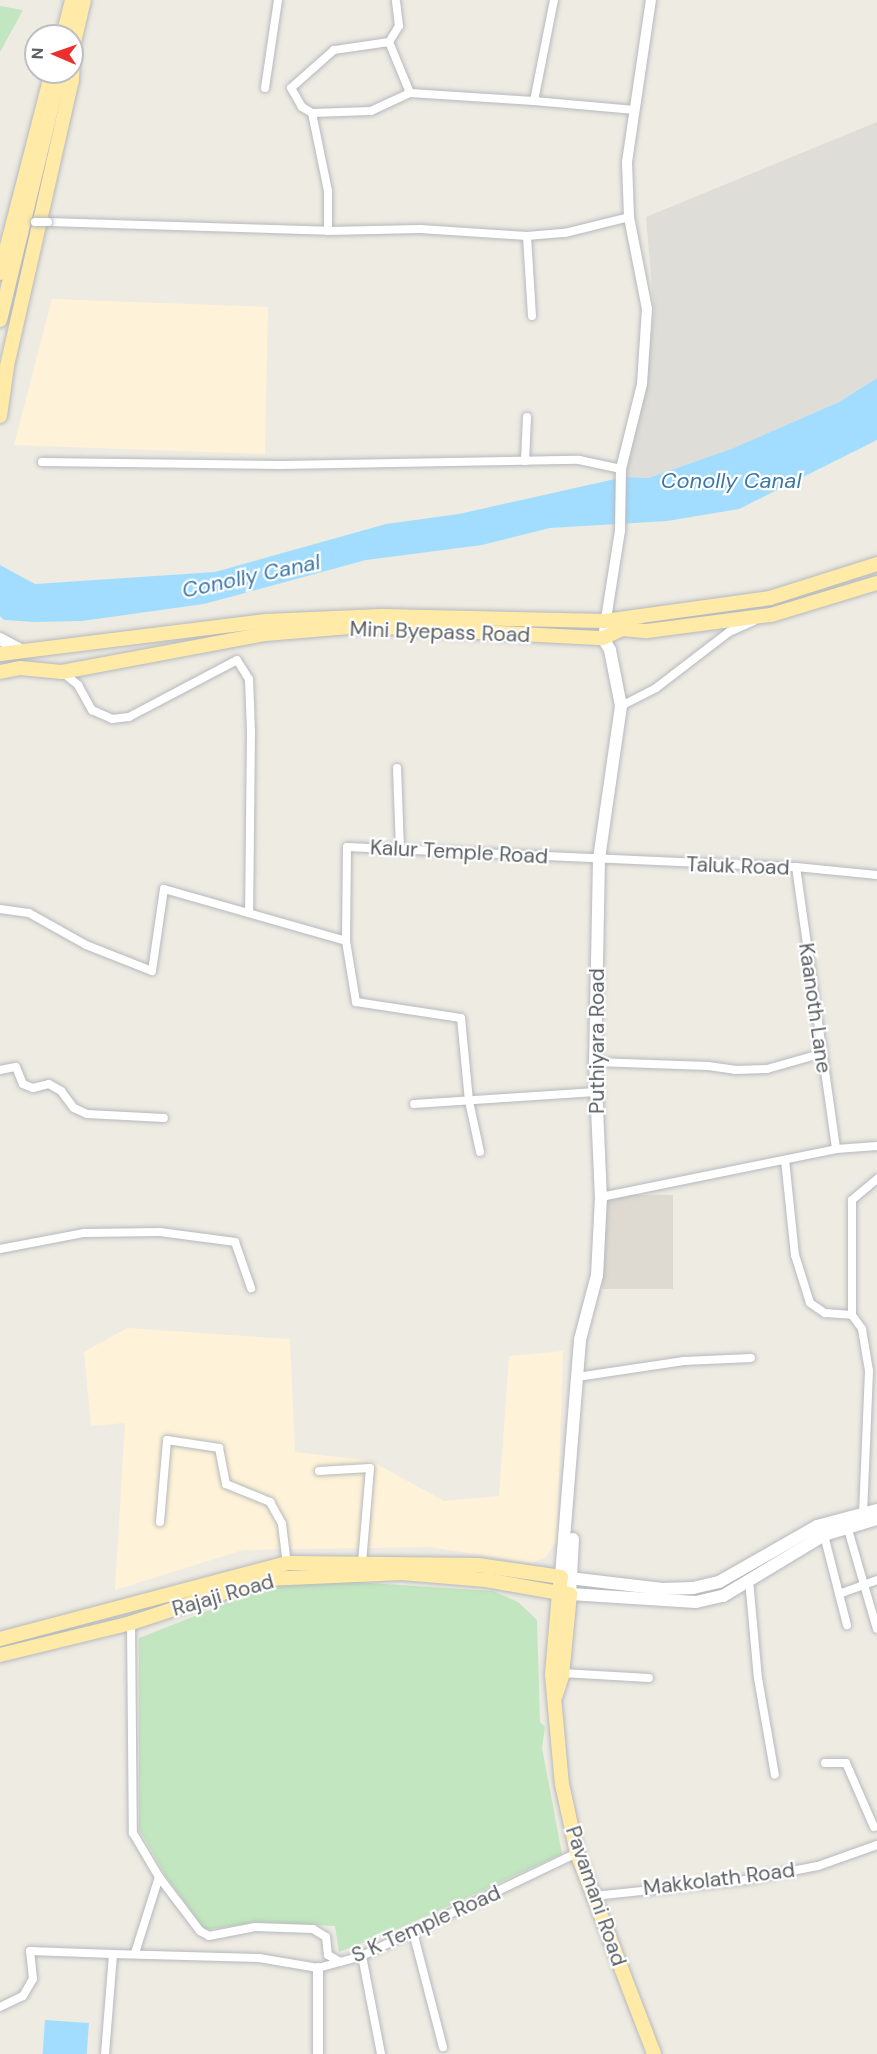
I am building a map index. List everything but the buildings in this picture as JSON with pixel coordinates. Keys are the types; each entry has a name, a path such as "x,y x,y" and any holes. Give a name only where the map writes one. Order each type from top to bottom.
{"main road":[{"path":"66,24 72,0"},
{"path":"79,24 84,0"},
{"path":"0,273 55,84"},
{"path":"0,320 37,178 56,84"},
{"path":"0,416 6,366 71,84"},
{"path":"0,654 266,621 381,616 605,621 770,598 877,564"},
{"name":"Mini Byepass Road","path":"0,672 20,668 62,672 266,634 362,626 603,638 622,629 647,631 771,615 877,583"},
{"name":"Puthiyara Road","path":"567,1577 579,1340 597,1275 601,1197 595,1062 599,858 621,706 610,650 603,638"},
{"path":"0,639 23,651"},
{"path":"567,1577 564,1594 696,1602 723,1596 863,1512 877,1510"},
{"path":"0,1639 287,1563 478,1565 662,1589 693,1588 719,1582 812,1528 877,1519"},
{"name":"Rajaji Road","path":"0,1655 131,1623 266,1579 308,1574 402,1573 486,1580 564,1594"},
{"name":"Pavamani Road","path":"555,1697 562,1673 564,1594"},
{"name":"Pavamani Road","path":"564,1594 552,1675 562,1784 577,1853 654,2054"}],"street":[{"path":"265,88 278,0"},
{"path":"396,0 399,27 389,42 334,51 291,88 302,107 312,113 371,111 410,93 635,110"},
{"path":"534,101 554,0"},
{"path":"603,638 620,531 621,469 642,384 647,309 629,217 627,162 651,0"},
{"path":"389,42 410,93"},
{"path":"312,113 328,191 328,231"},
{"path":"33,222 328,231 420,229 527,236 565,233 629,217"},
{"path":"527,236 532,316"},
{"path":"525,461 527,417"},
{"path":"42,462 281,465 579,460 621,469"},
{"path":"621,706 656,688 729,632 771,615"},
{"path":"62,672 78,685 92,710 112,719 129,717 237,660 249,679 251,720 249,913"},
{"path":"397,768 400,849"},
{"name":"Kalur Temple Road","path":"346,941 347,847 599,858"},
{"name":"Taluk Road","path":"599,858 796,867 877,875"},
{"name":"Kaanoth Lane","path":"796,867 820,1053 836,1149"},
{"path":"0,909 28,913 86,945 152,971 165,889 346,941 356,1002 461,1018 469,1101 480,1152"},
{"path":"595,1062 708,1066 735,1070 767,1069 820,1053"},
{"path":"0,1070 15,1067 23,1084 33,1088 49,1084 61,1090 74,1108 87,1114 164,1118"},
{"path":"414,1104 596,1092"},
{"path":"601,1197 836,1149 877,1146"},
{"path":"785,1160 795,1255 810,1303 825,1313 852,1315"},
{"path":"863,1512 869,1371 862,1329 852,1315 852,1200 877,1179"},
{"path":"0,1249 84,1233 160,1232 235,1242 251,1288"},
{"path":"578,1377 684,1361 751,1358"},
{"path":"160,1522 167,1440 219,1448 226,1484 270,1502 282,1524 287,1563"},
{"path":"319,1471 370,1468 362,1563"},
{"path":"842,1525 877,1629"},
{"path":"824,1535 847,1625"},
{"path":"749,1580 758,1678 775,1774"},
{"path":"839,1594 864,1587 877,1580"},
{"path":"131,1623 133,1833 159,1877 200,1931 209,1936 255,1928 313,1929 326,1937 328,1955 340,1962"},
{"path":"562,1673 649,1678"},
{"path":"825,1763 846,1763 876,1830"},
{"name":"Makkolath Road","path":"594,1896 745,1880 818,1866 877,1845"},
{"name":"S K Temple Road","path":"318,1968 362,1956 577,1853"},
{"path":"135,1953 159,1877"},
{"path":"413,1932 443,2047"},
{"path":"0,2007 23,1996 33,1979 30,1951 259,1958 318,1968 318,2054"},
{"path":"105,2054 113,1954"},
{"path":"362,1956 381,2054"}],"shaded area":[{"path":"877,122 877,378 839,402 731,449 648,478 624,477 646,387 654,311 646,217"},
{"path":"52,299 268,307 265,454 14,445"},
{"path":"602,1195 673,1195 673,1289 602,1289"},
{"path":"127,1328 290,1339 295,1452 371,1461 444,1501 499,1496 509,1356 563,1351 557,1540 546,1557 532,1563 430,1547 243,1550 115,1590 125,1423 91,1426 84,1352"}],"green space":[{"path":"0,6 23,10 0,52"},
{"path":"307,1579 493,1591 518,1602 537,1620 540,1722 545,1727 542,1748 562,1854 393,1931 339,1952 335,1926 257,1922 205,1930 167,1878 139,1829 139,1638 271,1586"}],"water":[{"name":"Conolly Canal","path":"877,378 877,440 739,509 667,521 550,528 482,545 366,560 204,604 82,621 34,622 4,620 0,616 0,565 35,584 215,572 386,524 459,514 624,477 648,478 731,449 839,402"},
{"path":"45,2020 89,2023 87,2054 43,2054"}]}
